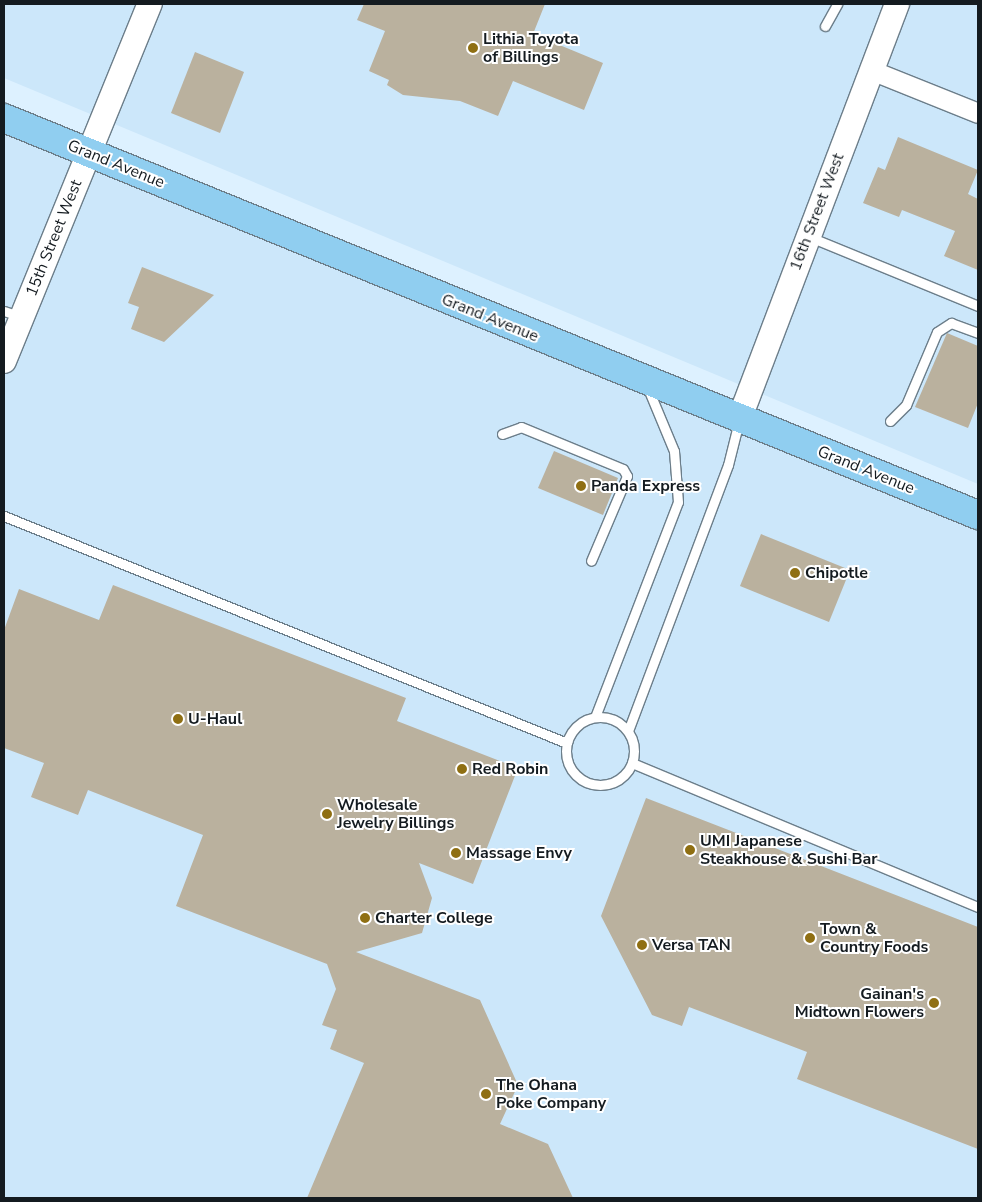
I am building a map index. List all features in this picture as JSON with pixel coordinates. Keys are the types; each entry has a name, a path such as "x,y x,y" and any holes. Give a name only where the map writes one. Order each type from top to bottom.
{"main road":[{"name":"Grand Avenue","path":"4,118 739,420 978,515"}],"street":[{"name":"15th Street West","path":"4,361 13,314 88,153 150,4"},
{"name":"16th Street West","path":"739,420 896,4"},
{"path":"871,70 978,113"}],"lane":[{"path":"825,26 837,4"},
{"path":"807,236 978,306"},
{"path":"890,421 906,405 937,332 951,323 978,333"},
{"path":"595,717 678,502 674,451 645,381"},
{"path":"628,731 612,719 595,717 577,726 567,743 571,768 586,782 617,780 632,763 634,752 628,731 728,465 739,420"},
{"path":"502,434 521,427 623,469 627,476 591,561"},
{"path":"4,516 567,743"},
{"path":"632,763 978,907"}],"shaded area":[{"path":"4,4 978,4 978,484 4,78"},
{"path":"4,118 978,515 978,1198 4,1198 4,361 21,318 4,310"}],"building":[{"name":"Lithia Toyota of Billings","path":"364,4 545,4 533,34 603,63 584,110 513,81 498,116 460,101 403,95 387,85 389,80 369,71 385,31 357,20"},
{"path":"195,52 244,72 220,133 171,113"},
{"path":"898,137 978,170 968,194 978,199 978,270 944,256 955,231 902,210 899,217 863,203 878,167 885,170"},
{"path":"142,267 214,295 164,342 131,329 139,307 128,303"},
{"path":"947,333 978,346 978,403 968,428 915,407"},
{"path":"554,451 618,478 603,515 538,488"},
{"path":"761,534 850,570 829,622 740,586"},
{"path":"113,585 406,698 397,721 518,768 473,884 419,863 432,898 422,933 356,952 480,1000 518,1085 500,1124 548,1144 573,1198 307,1198 364,1063 330,1049 337,1030 322,1025 336,989 327,964 176,906 203,835 88,790 78,815 31,797 44,763 4,748 4,630 19,589 99,620"},
{"path":"646,798 978,927 978,1149 797,1079 807,1052 689,1007 682,1026 652,1015 601,916"}],"place":[{"name":"Lithia Toyota of Billings","path":"473,48"},
{"name":"Panda Express","path":"581,486"},
{"name":"Chipotle","path":"795,573"},
{"name":"U-Haul","path":"178,719"},
{"name":"Red Robin","path":"462,769"},
{"name":"Wholesale Jewelry Billings","path":"327,814"},
{"name":"UMI Japanese Steakhouse & Sushi Bar","path":"690,850"},
{"name":"Massage Envy","path":"456,853"},
{"name":"Charter College","path":"365,918"},
{"name":"Town & Country Foods","path":"810,938"},
{"name":"Versa TAN","path":"642,945"},
{"name":"Gainan's Midtown Flowers","path":"934,1003"},
{"name":"The Ohana Poke Company","path":"486,1094"}]}
